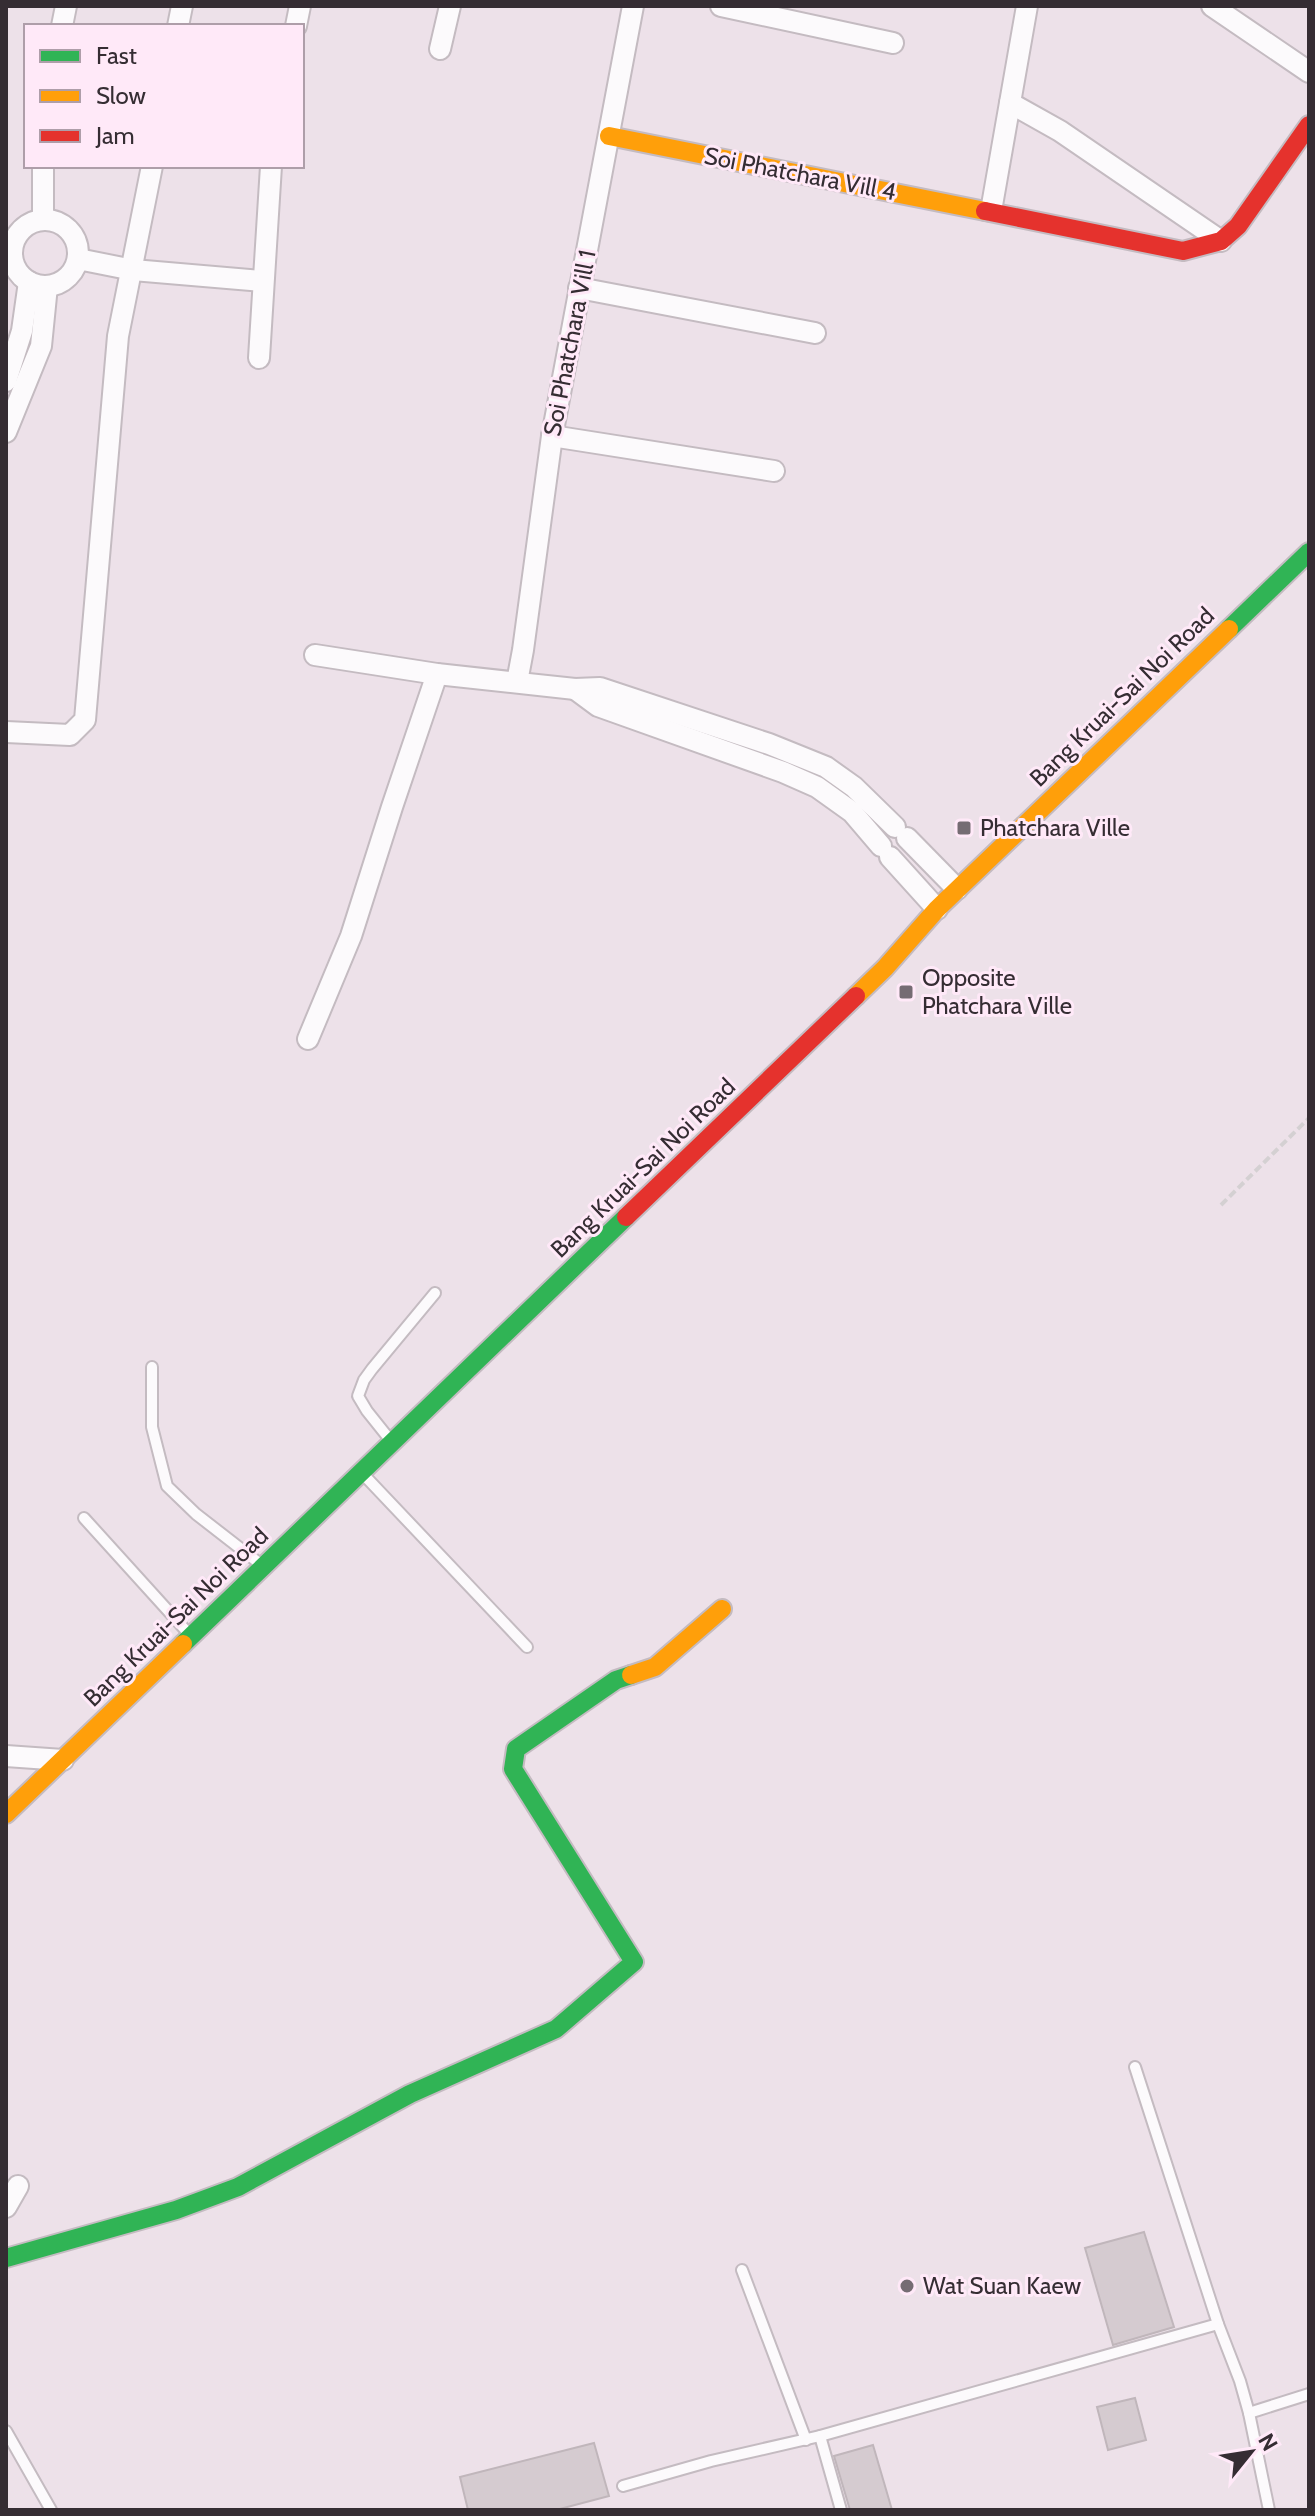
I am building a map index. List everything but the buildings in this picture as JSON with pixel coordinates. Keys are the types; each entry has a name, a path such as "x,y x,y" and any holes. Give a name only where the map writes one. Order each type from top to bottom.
{"street":[{"path":"440,49 450,6"},
{"name":"Soi Phatchara Vill 1","path":"517,682 552,436 633,6"},
{"path":"721,6 893,43"},
{"path":"991,211 1027,6"},
{"path":"1212,6 1309,72"},
{"path":"1010,103 1060,131 1221,241 1238,226 1309,125"},
{"name":"Soi Phatchara Vill 4","path":"609,136 1183,251 1221,241"},
{"path":"43,168 43,219"},
{"path":"6,732 70,735 85,720 118,336 152,168"},
{"path":"259,358 271,168"},
{"path":"43,219 58,221 75,237 79,248 78,259 68,278 58,284 38,284 15,267 9,245 31,222 43,219"},
{"path":"78,259 133,270 262,281"},
{"path":"6,381 38,284"},
{"path":"6,432 41,346 38,284"},
{"path":"579,288 815,333"},
{"path":"552,436 774,471"},
{"name":"Bang Kruai-Sai Noi Road","path":"6,1814 885,968 957,889 1309,552"},
{"path":"315,655 437,674 575,689 600,688 769,744 826,767 854,787 957,889"},
{"path":"308,1039 351,936 437,674"},
{"path":"575,689 598,706 817,787 852,812 937,909"},
{"path":"817,787 826,767"},
{"path":"6,2258 176,2210 238,2187 410,2094 556,2029 634,1962 513,1769 516,1749 616,1680 655,1667 722,1609"},
{"path":"6,1756 63,1760"},
{"path":"6,2207 18,2186"}],"lane":[{"path":"393,1442 358,1396 372,1369 435,1293"},
{"path":"152,1367 152,1427 167,1486 196,1514 264,1566"},
{"path":"361,1472 527,1647"},
{"path":"84,1518 191,1636"},
{"path":"1135,2067 1218,2324 1240,2381 1269,2510"},
{"path":"742,2270 806,2440"},
{"path":"623,2486 711,2461 806,2440 1218,2324"},
{"path":"1249,2413 1309,2394"},
{"path":"6,2431 51,2510"},
{"path":"820,2436 841,2510"}],"path":[{"path":"1221,1205 1309,1118"}],"traffic: fast":[{"path":"1229,629 1309,552"},
{"path":"183,1644 626,1217"},
{"path":"6,2258 176,2210 238,2187 410,2094 556,2029 634,1962 513,1769 516,1749 616,1680 631,1675"}],"traffic: slow":[{"path":"609,136 985,211"},
{"path":"856,996 937,909 1229,629"},
{"path":"631,1675 655,1667 722,1609"},
{"path":"6,1814 183,1644"}],"traffic: jam":[{"path":"985,211 1183,251 1221,241 1238,226 1309,125"},
{"path":"626,1217 856,996"}],"place":[{"name":"Phatchara Ville","path":"964,828"},
{"name":"Opposite Phatchara Ville","path":"906,992"},
{"name":"Wat Suan Kaew","path":"907,2286"}]}
